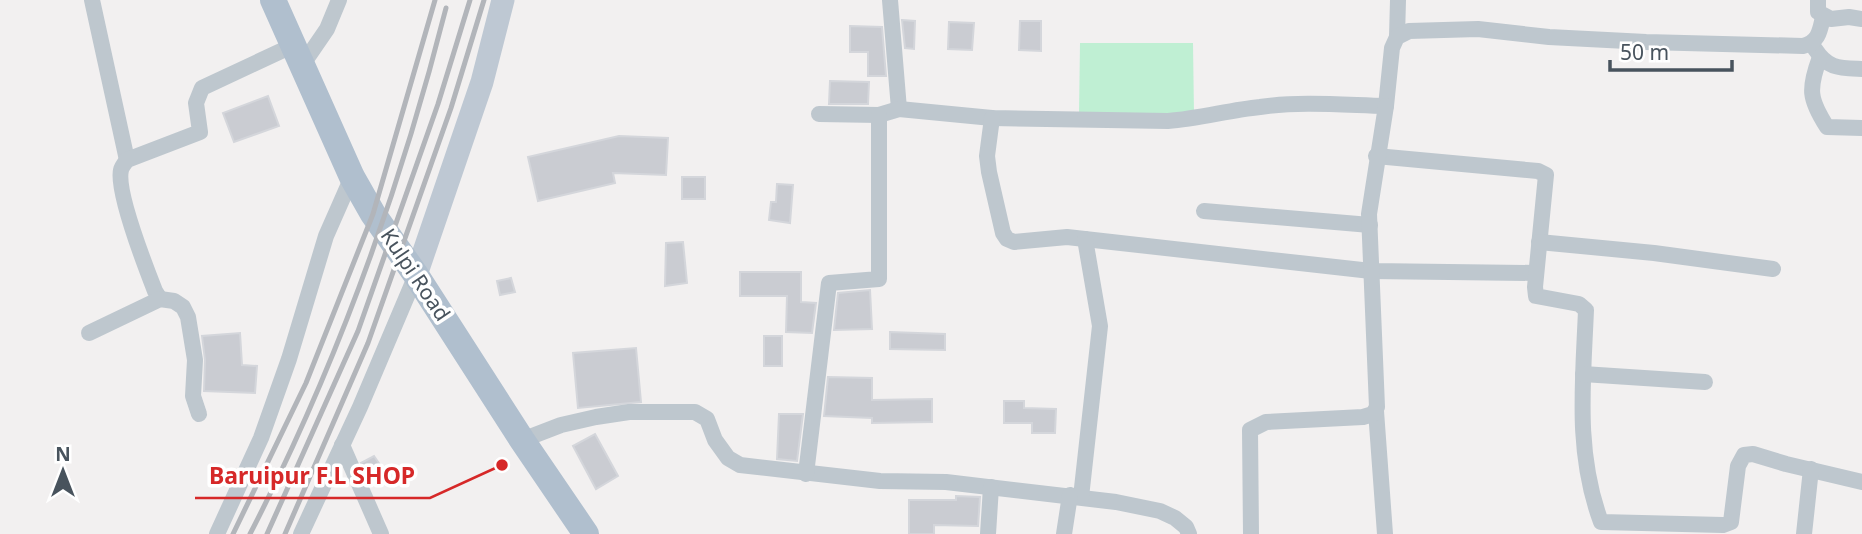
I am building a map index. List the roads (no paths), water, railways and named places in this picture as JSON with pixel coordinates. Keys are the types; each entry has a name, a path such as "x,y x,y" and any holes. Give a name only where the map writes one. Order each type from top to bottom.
{"main road":[{"name":"Kulpi Road","path":"273,0 352,177 382,228 416,275 586,534"},
{"path":"416,275 482,82 503,0"}],"street":[{"path":"92,0 127,160"},
{"path":"160,299 132,228 121,170 127,160 200,132 196,103 202,88 208,84 299,55 327,29 339,0"},
{"path":"890,0 899,109"},
{"path":"1384,534 1368,214 1392,48 1397,37 1398,0"},
{"path":"1818,0 1818,12 1824,17 1862,19"},
{"path":"1824,17 1817,37 1813,104 1827,127 1862,128"},
{"path":"1397,37 1409,31 1468,29 1549,37 1816,50"},
{"path":"1816,50 1824,62 1834,67 1862,69"},
{"path":"819,114 879,115 899,109 992,118 1168,121 1293,104 1385,106"},
{"path":"806,474 828,283 879,279 879,115"},
{"path":"992,118 987,156 989,172 1007,239 1014,242 1052,237 1086,239 1371,271 1536,273"},
{"path":"1376,156 1538,171 1546,176 1536,296 1579,304 1586,310 1581,422 1586,470 1602,528 1723,525 1731,522 1738,466 1744,454 1862,482"},
{"path":"217,534 261,438 289,359 326,236 352,177"},
{"path":"1204,211 1370,225"},
{"path":"1064,534 1075,496 1100,338 1099,314 1086,239"},
{"path":"1539,242 1654,253 1773,269"},
{"path":"301,534 416,275"},
{"path":"89,333 160,299 174,301 183,307 188,317 195,360 193,396 199,414"},
{"path":"1583,374 1705,382"},
{"path":"1251,534 1250,430 1266,422 1354,418 1376,411"},
{"path":"522,440 561,425 596,417 629,412 695,412 707,419 715,440 728,458 740,465 880,481 946,482 1075,496 1160,511 1186,527 1188,534"},
{"path":"342,445 382,534"},
{"path":"1804,534 1811,470"},
{"path":"988,534 991,487"}],"railway":[{"path":"233,534 306,383 373,214 435,0"},
{"path":"267,534 358,331 438,104 470,0"},
{"path":"285,534 368,343 451,108 484,0"},
{"path":"250,534 310,407 363,277 408,143 446,8"}],"place":[{"name":"Baruipur F.L SHOP","path":"502,465"}]}
